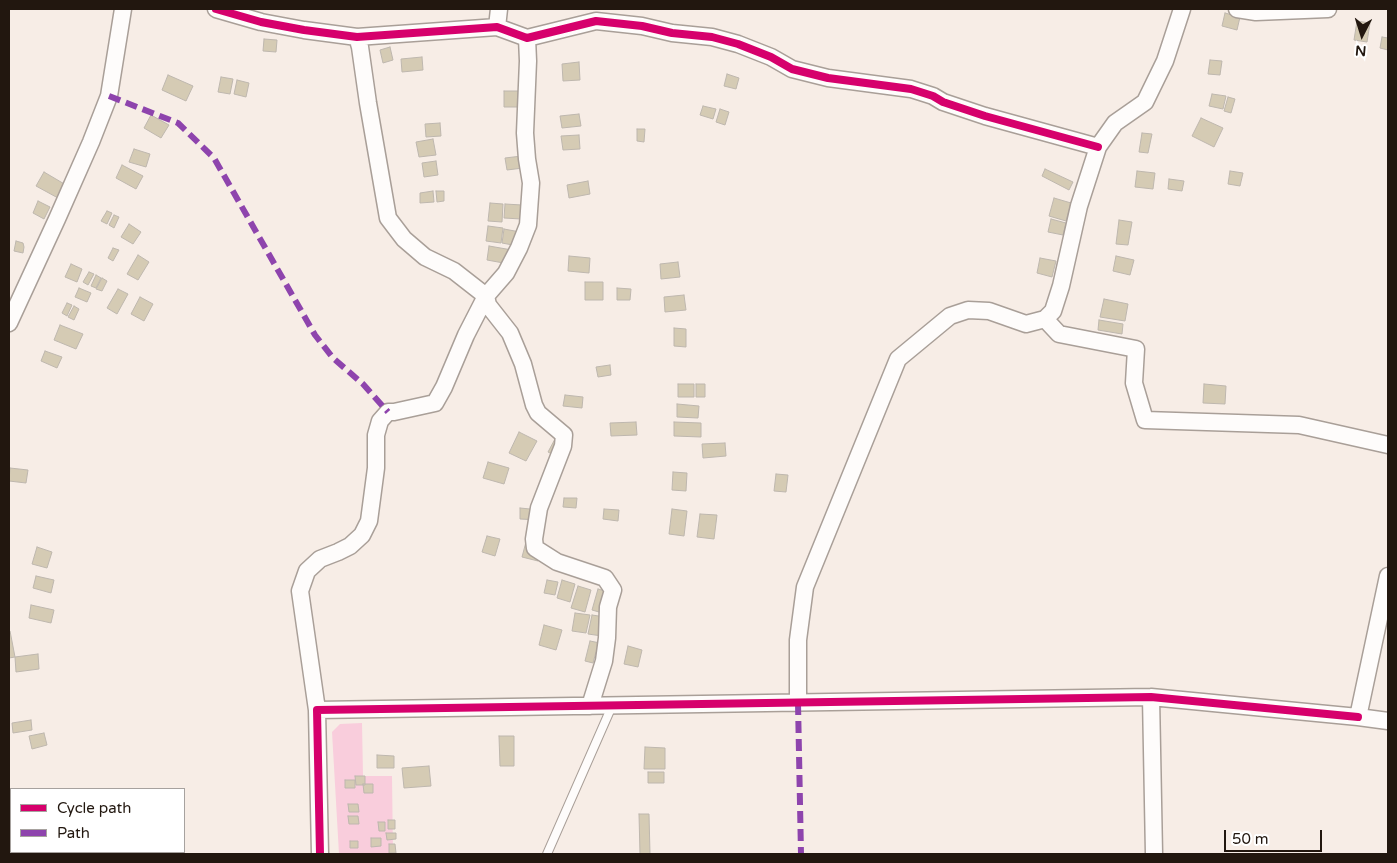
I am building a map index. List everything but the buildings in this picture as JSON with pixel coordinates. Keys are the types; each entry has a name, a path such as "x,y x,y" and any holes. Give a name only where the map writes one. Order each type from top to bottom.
{"street":[{"path":"9,323 57,220 110,96 123,9"},
{"path":"216,9 261,22 357,37 497,27 527,38 596,21 642,26 672,33 712,37 738,44 772,57 792,69 828,78 911,89 985,116 1098,147"},
{"path":"497,27 500,9"},
{"path":"798,703 798,640 805,587 898,359 950,316 968,310 989,311 1026,324 1045,319 1053,311 1061,286 1079,206 1098,147 1115,122 1145,102 1165,61 1182,9"},
{"path":"1237,9 1256,12 1328,9"},
{"path":"357,37 388,218 404,239 425,257 454,271 486,296 488,305 510,334 538,413 564,435 563,446 539,508 534,540 535,548 557,562 605,578 613,590 608,607 604,661 590,706"},
{"path":"320,854 317,710 300,591 307,572 320,559 350,546 362,534 369,521 376,468 376,435 380,421 388,412 435,403 486,296 506,273 520,248 528,225 531,183 527,159 526,133 527,38"},
{"path":"1045,319 1059,334 1136,349 1134,383 1146,420 1299,425 1388,445"},
{"path":"1358,717 1388,576"},
{"path":"317,710 1151,697 1388,721"},
{"path":"1151,697 1154,854"}],"lane":[{"path":"547,854 612,706"}],"shaded area":[{"path":"362,723 363,776 392,776 393,854 339,854 332,732 340,724"}],"marked path":[{"path":"109,96 178,123 214,158 315,335 333,358 363,384 388,412"},
{"path":"798,703 801,854"}],"cycle path":[{"path":"216,9 261,22 357,37 497,27 527,38 596,21 642,26 672,33 712,37 738,44 771,57 792,69 828,78 911,89 985,116 1098,147"},
{"path":"320,854 317,710 1151,697 1358,717"}]}
